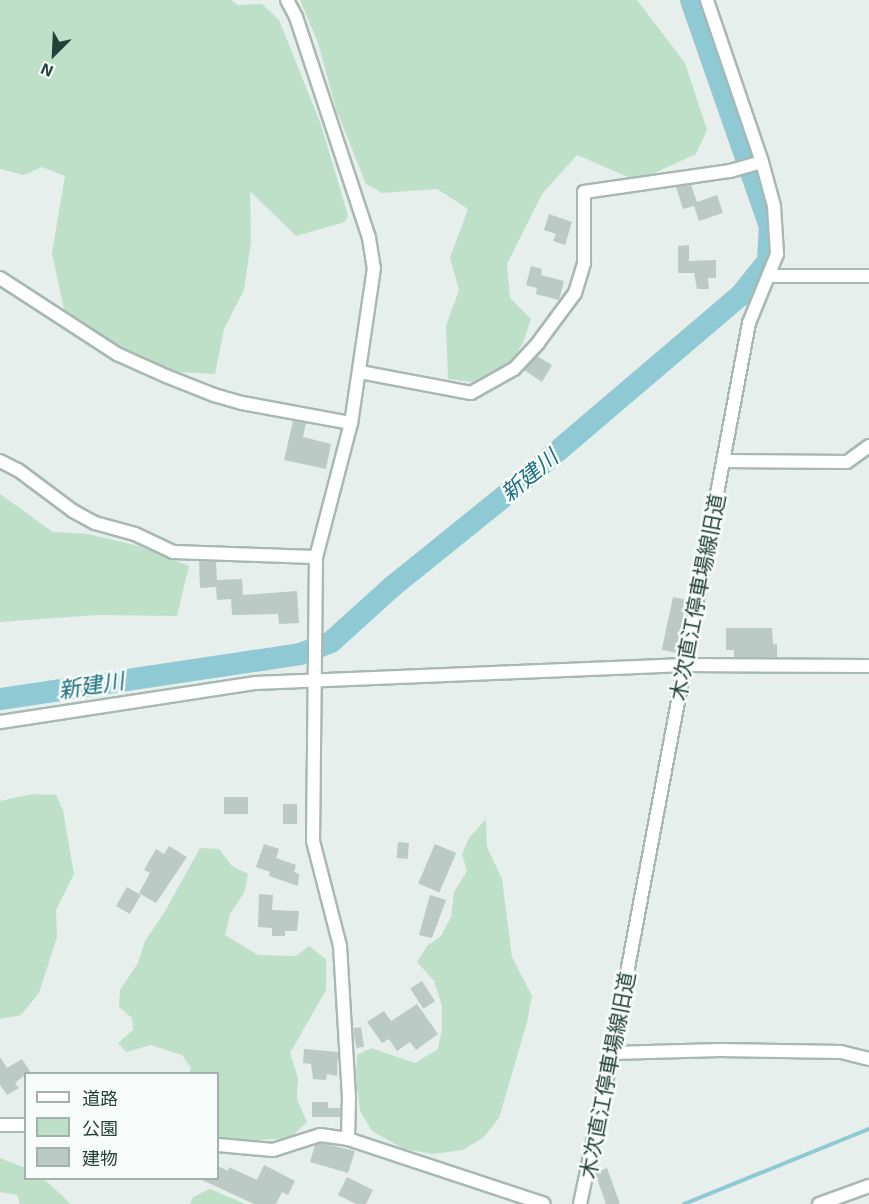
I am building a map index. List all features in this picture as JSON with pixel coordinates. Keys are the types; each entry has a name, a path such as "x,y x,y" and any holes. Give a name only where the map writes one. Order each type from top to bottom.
{"street":[{"path":"286,0 296,17 369,238 375,280 351,423 316,557 313,841 340,946 349,1097 348,1139"},
{"name":"木次直江停車場線旧道","path":"580,1204 612,1053 749,323 777,254 774,206 762,162 707,0"},
{"path":"360,372 471,393 514,369 538,343 575,292 584,262 585,192 730,171 762,162"},
{"path":"769,276 869,276"},
{"path":"0,278 117,354 166,376 214,395 243,403 351,423"},
{"path":"724,461 846,462 869,447"},
{"path":"0,460 18,470 73,512 94,523 135,534 173,552 316,557"},
{"path":"0,722 314,675 685,665 869,666"},
{"path":"612,1053 720,1050 841,1052 869,1059"},
{"path":"0,1125 24,1125"},
{"path":"219,1145 273,1150 320,1135 348,1139 544,1204"},
{"path":"819,1204 869,1186"}],"green space":[{"path":"0,0 231,0 238,5 262,4 279,20 320,122 348,215 345,222 296,236 250,191 251,241 244,290 224,329 215,374 177,372 124,349 65,314 52,253 65,176 42,167 24,175 0,169"},
{"path":"300,0 637,0 685,63 707,130 696,154 637,181 577,155 542,194 507,264 510,298 531,319 523,343 510,364 472,382 448,379 446,326 459,290 450,258 468,209 437,189 382,193 366,184 336,109 318,43"},
{"path":"0,494 53,532 88,534 139,546 189,566 177,616 97,615 0,622"},
{"path":"32,794 56,795 63,810 74,874 56,910 57,937 39,993 21,1015 0,1019 0,801"},
{"path":"486,819 487,847 502,879 512,957 532,996 527,1022 499,1118 484,1137 463,1150 433,1154 404,1149 372,1131 360,1111 356,1078 357,1055 371,1048 415,1063 438,1049 442,1028 442,1006 434,981 417,962 427,946 441,936 451,917 454,892 467,871 462,854 469,838"},
{"path":"200,848 219,849 232,866 248,874 244,893 230,914 225,935 258,955 296,956 309,946 326,959 326,990 290,1053 298,1078 297,1099 307,1122 290,1138 242,1141 219,1137 219,1072 189,1072 191,1068 182,1055 151,1045 126,1052 118,1043 133,1030 132,1018 119,1007 120,990 138,963 145,941 164,913"},
{"path":"0,1158 24,1168 24,1180 45,1180 71,1204 20,1204 17,1195 0,1192"},
{"path":"210,1189 245,1204 190,1204 193,1197"}],"building":[{"path":"691,185 697,202 717,195 723,213 699,221 694,206 683,209 676,187"},
{"path":"549,214 572,222 565,245 553,241 556,234 544,230"},
{"path":"689,245 689,261 716,260 716,278 708,278 709,289 697,289 694,273 678,273 678,246"},
{"path":"531,266 542,269 541,275 564,281 559,300 536,294 537,288 526,285"},
{"path":"537,356 552,365 542,382 524,370"},
{"path":"293,421 306,423 303,437 331,444 326,469 284,460"},
{"path":"199,561 216,562 217,580 242,579 243,595 297,591 299,623 279,624 278,614 232,615 231,599 217,600 216,587 200,588"},
{"path":"673,597 687,600 675,653 662,650"},
{"path":"726,628 772,628 773,644 777,644 777,657 734,657 734,650 726,650"},
{"path":"224,797 248,797 248,814 224,814"},
{"path":"283,804 297,804 297,824 283,824"},
{"path":"398,842 409,843 408,859 397,858"},
{"path":"264,844 279,849 276,858 296,865 294,872 299,874 298,886 269,876 270,872 256,867"},
{"path":"435,844 456,853 439,893 418,884"},
{"path":"169,846 187,857 156,903 139,893 150,873 144,870 156,849 164,854"},
{"path":"127,887 141,895 130,914 116,906"},
{"path":"259,894 273,895 272,910 299,911 297,931 285,931 285,936 272,936 272,928 258,927"},
{"path":"430,895 446,900 432,938 419,935"},
{"path":"422,981 435,1001 423,1009 410,989"},
{"path":"417,1004 438,1034 416,1050 410,1042 397,1051 389,1039 382,1043 367,1022 384,1011 391,1021"},
{"path":"361,1027 364,1047 356,1048 353,1028"},
{"path":"304,1049 338,1052 337,1076 327,1074 326,1080 313,1079 311,1064 303,1063"},
{"path":"0,1057 7,1068 22,1059 30,1072 24,1072 24,1076 15,1083 19,1088 7,1095 0,1085"},
{"path":"312,1102 328,1102 328,1108 340,1108 340,1117 312,1117"},
{"path":"321,1143 355,1151 348,1173 310,1162 315,1145"},
{"path":"264,1165 295,1181 288,1195 282,1192 276,1204 254,1204 202,1180 219,1180 219,1166 228,1171 229,1167 257,1180"},
{"path":"607,1168 620,1204 606,1204 595,1173"},
{"path":"347,1177 373,1190 366,1204 356,1204 338,1195"}],"waterway":[{"name":"新建川","path":"0,699 300,654 331,642 393,586 507,494 740,296 768,261 770,227 691,0"},
{"path":"684,1204 869,1129"}]}
